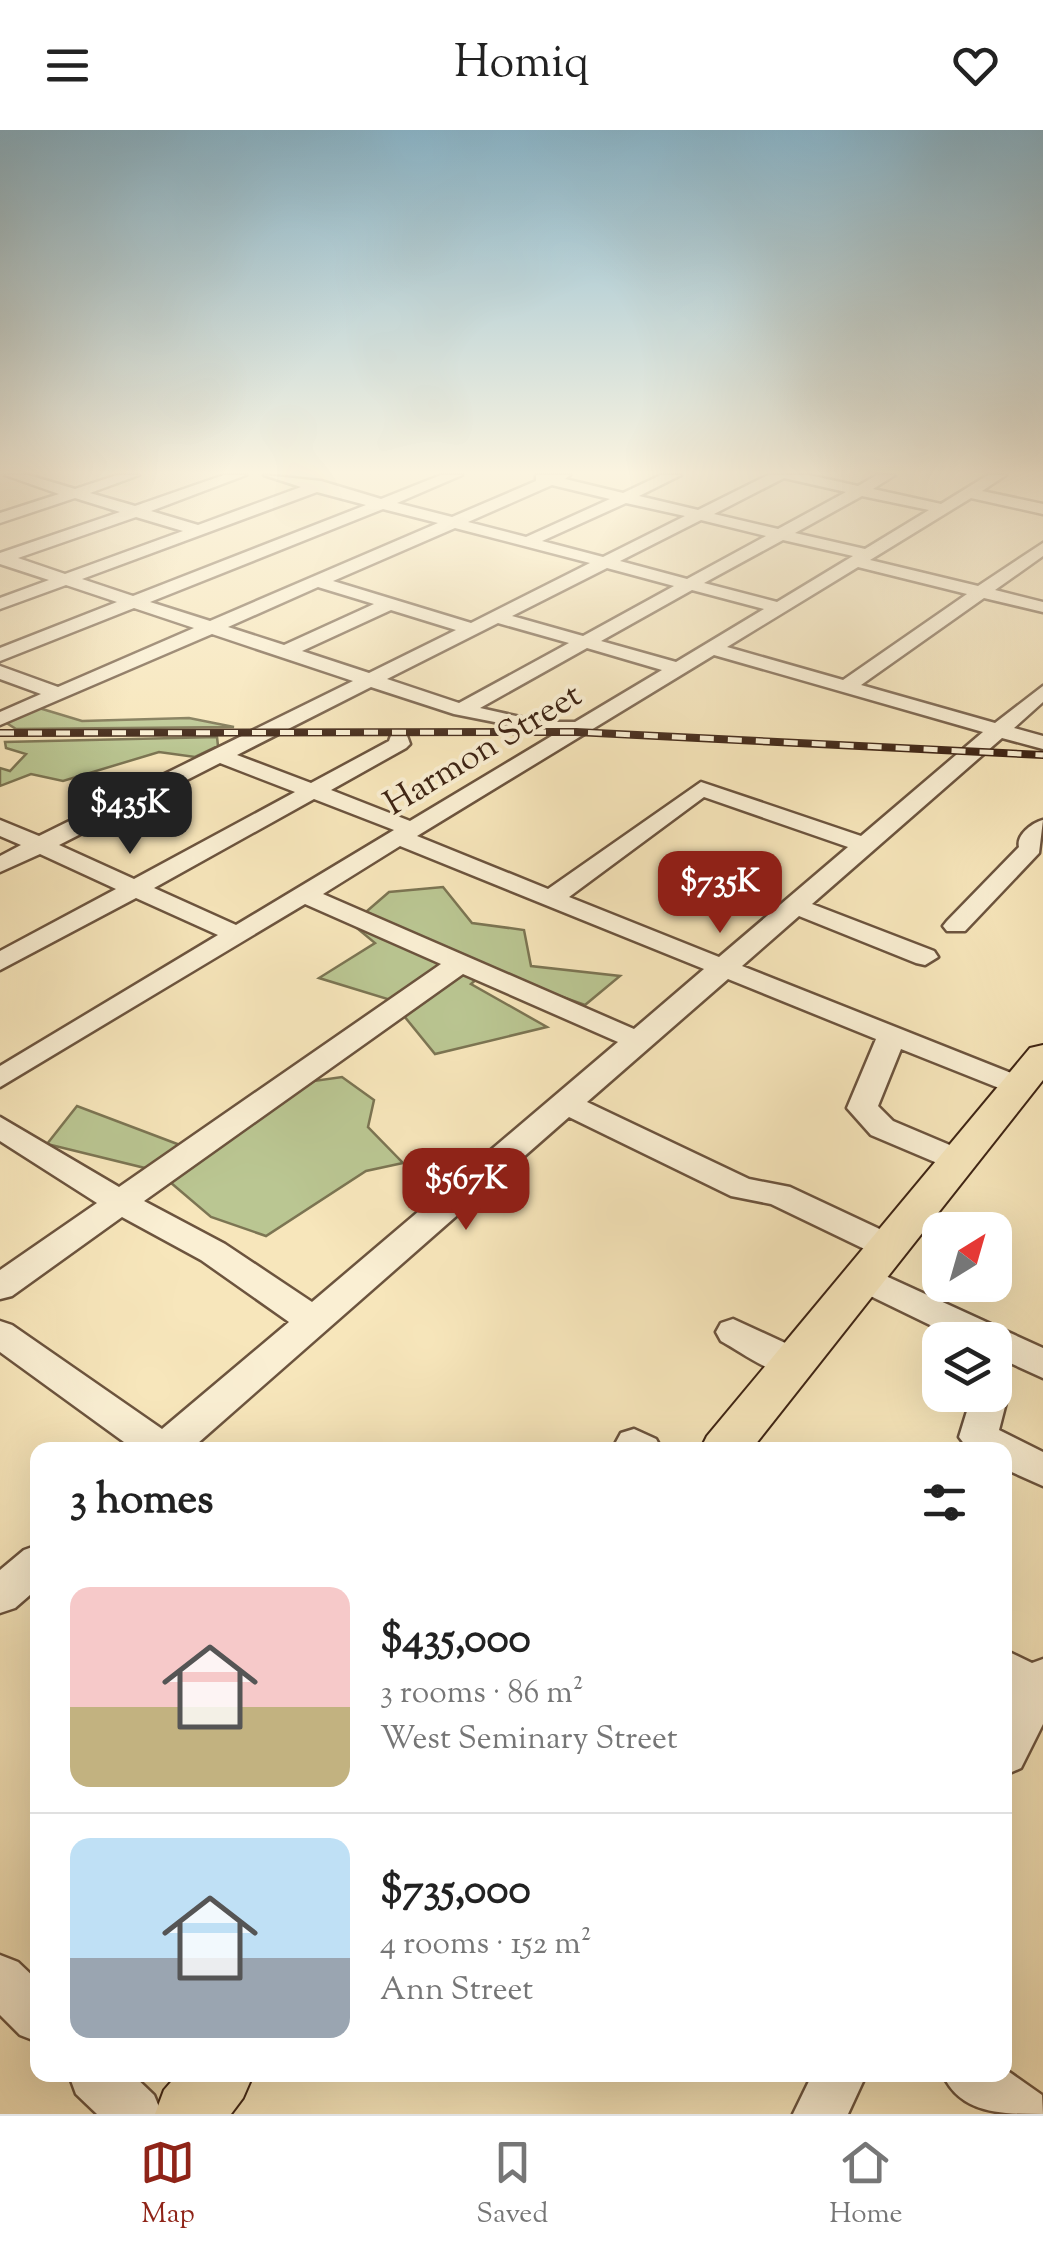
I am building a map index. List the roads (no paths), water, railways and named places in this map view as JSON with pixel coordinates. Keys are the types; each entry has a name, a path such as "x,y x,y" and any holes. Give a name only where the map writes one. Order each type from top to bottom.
{"main road":[{"path":"731,1442 1033,1075"},
{"path":"188,2114 214,2082"}],"street":[{"path":"31,568 461,710 543,728 582,728"},
{"path":"0,604 98,568"},
{"path":"0,656 221,568"},
{"path":"0,719 210,626 308,568 338,571 346,568"},
{"path":"308,568 390,604 473,629"},
{"path":"0,865 595,568"},
{"path":"627,568 780,608"},
{"path":"461,710 720,568"},
{"name":"Harmon Street","path":"0,1078 848,568"},
{"path":"898,568 1043,607"},
{"path":"845,686 1016,568"},
{"path":"285,652 390,604"},
{"path":"497,617 680,669"},
{"path":"714,649 1043,743"},
{"path":"0,672 58,694"},
{"path":"173,1442 1043,692"},
{"path":"0,962 398,744 399,736"},
{"path":"218,755 313,792 550,898 892,1035 1033,1075"},
{"path":"550,898 701,789 866,846"},
{"path":"0,827 238,935"},
{"path":"956,926 1031,848 1029,841 1043,827"},
{"path":"305,895 641,1042"},
{"path":"796,907 926,957"},
{"path":"0,1287 459,964"},
{"path":"892,1035 862,1108 882,1128 960,1161"},
{"path":"568,1105 742,1188 779,1195 958,1322"},
{"path":"0,1127 67,1173 213,1252 315,1322"},
{"path":"733,1332 796,1364"},
{"path":"0,1334 153,1442"},
{"path":"1012,1355 1043,1364"},
{"path":"985,1412 978,1437 988,1442"},
{"path":"1012,1454 1043,1470"},
{"path":"0,1595 30,1569"},
{"path":"1012,1730 1028,1680"},
{"path":"0,1980 30,2009"},
{"path":"103,2082 135,2114"},
{"path":"820,2114 836,2082"},
{"path":"979,2082 1023,2114"}],"railway":[{"path":"0,733 576,732 1043,755"}]}
